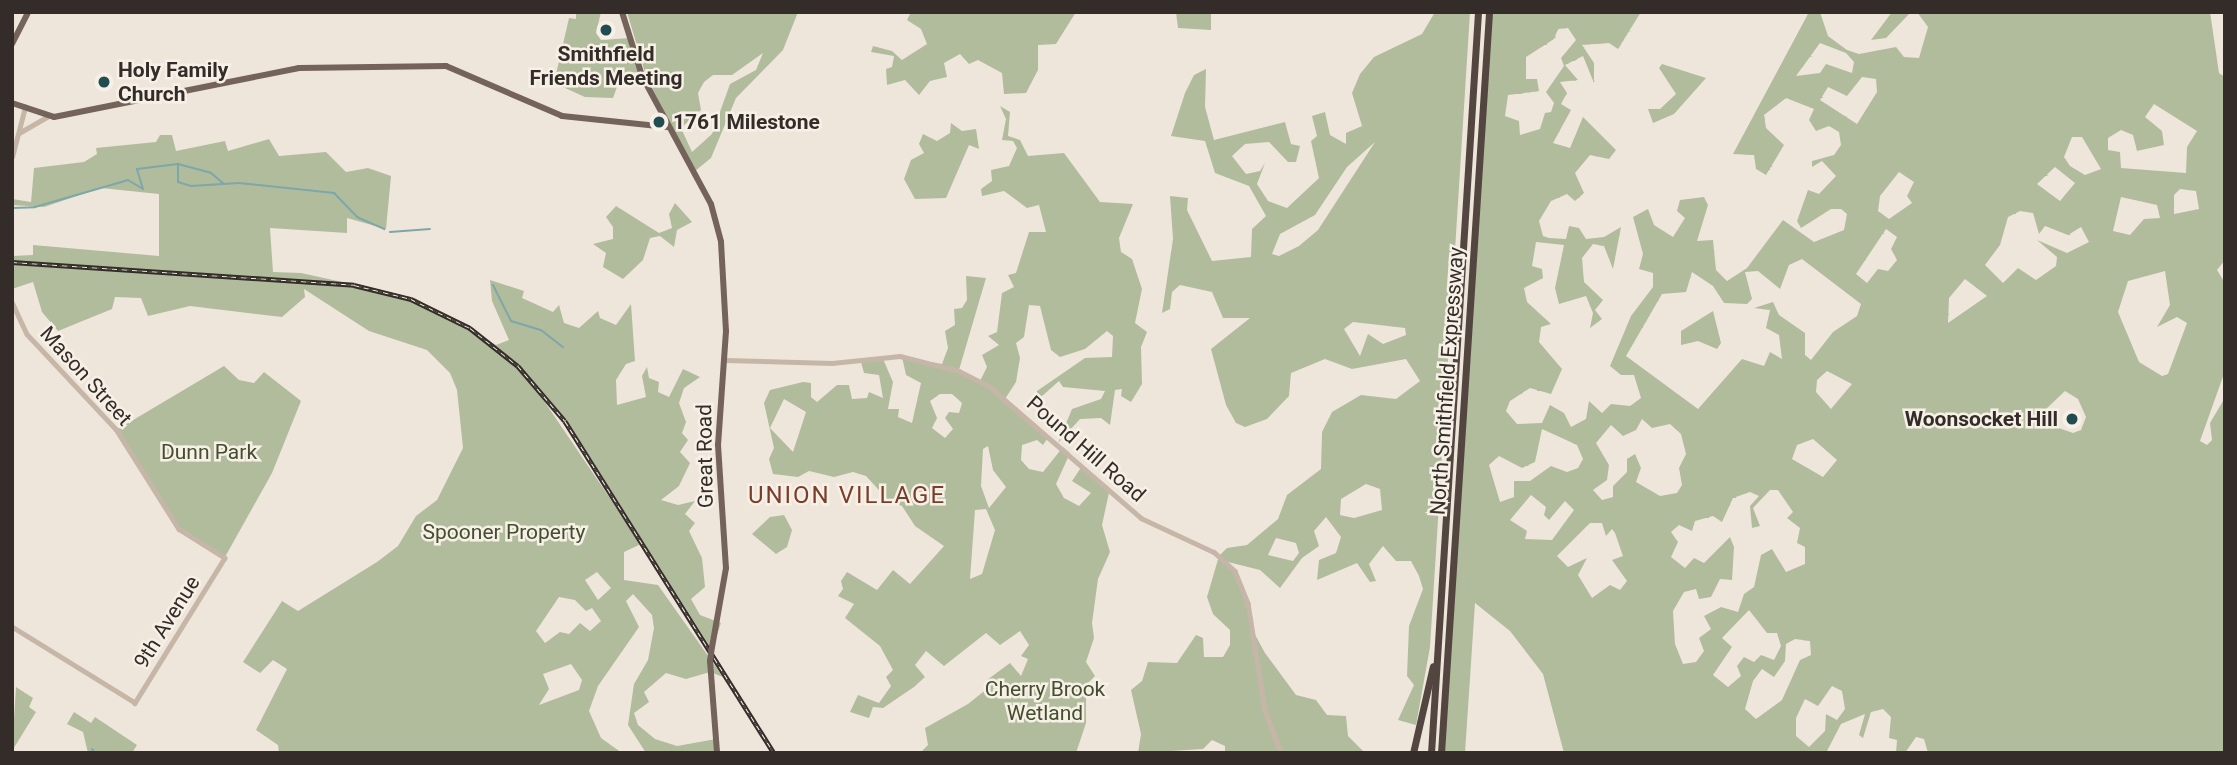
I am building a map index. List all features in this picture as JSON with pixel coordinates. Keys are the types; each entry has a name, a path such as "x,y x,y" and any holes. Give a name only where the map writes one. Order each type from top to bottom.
{"highway":[{"name":"North Smithfield Expressway","path":"1431,753 1478,12"},
{"name":"North Smithfield Expressway","path":"1441,753 1489,12"},
{"path":"1413,753 1437,651"}],"main road":[{"path":"12,44 28,12"},
{"name":"Great Road","path":"622,12 642,76 716,215 724,270 725,360 718,445 726,568 710,661 717,753"},
{"path":"12,103 54,117 299,68 446,66 562,116 667,127"}],"street":[{"path":"12,157 25,107"},
{"path":"18,134 40,118 54,117"},
{"name":"Mason Street","path":"12,302 27,334 116,429 179,529 225,558"},
{"name":"Pound Hill Road","path":"725,360 921,358 990,387 1141,517 1214,552 1235,571 1248,603 1258,680 1281,753"},
{"name":"9th Avenue","path":"12,627 135,703 225,558"}],"green space":[{"path":"576,12 601,12 596,33 601,40 630,38 642,72 622,73 613,98 585,97 554,83 569,18 576,19"},
{"path":"627,12 798,12 783,50 736,98 711,158 695,171 646,76","holes":["763,53 756,70 730,84 712,134 692,152 681,128 701,110 698,93 704,82 713,75 732,75"]},
{"path":"911,12 1076,12 1056,44 1038,45 1038,70 1026,93 1004,94 1002,73 978,60 969,64 960,54 944,63 947,77 930,81 919,95 905,80 887,85 886,69 892,67 894,56 871,52 873,46 892,51 902,60 927,44 921,29 907,20"},
{"path":"1176,12 1211,12 1211,30 1178,28"},
{"path":"1435,12 1470,12 1430,647 1416,725 1398,720 1414,685 1407,676 1409,626 1423,589 1419,576 1411,561 1396,561 1383,546 1369,564 1376,581 1370,582 1357,563 1317,580 1319,560 1336,553 1341,537 1326,517 1314,531 1319,546 1302,558 1280,588 1260,570 1228,562 1242,585 1253,631 1265,653 1296,695 1316,700 1327,715 1346,716 1348,736 1365,753 1225,753 1225,746 1212,740 1203,749 1138,753 1141,734 1131,690 1142,681 1148,662 1177,663 1196,635 1203,638 1204,657 1223,657 1230,645 1230,630 1213,614 1207,597 1219,556 1227,548 1247,545 1278,519 1287,495 1321,469 1322,432 1332,412 1361,395 1396,399 1420,381 1406,359 1352,369 1325,359 1291,373 1289,396 1267,419 1245,427 1236,423 1226,405 1211,349 1250,318 1223,318 1212,292 1180,285 1172,292 1170,309 1162,313 1173,239 1170,196 1188,198 1187,210 1212,261 1251,257 1252,229 1266,216 1249,186 1215,173 1205,141 1171,136 1185,93 1194,75 1206,69 1205,107 1214,140 1285,122 1291,144 1300,146 1296,162 1288,162 1269,142 1245,144 1232,156 1246,174 1260,171 1265,163 1257,184 1268,201 1287,208 1319,178 1311,141 1317,136 1312,116 1325,112 1330,135 1346,144 1346,133 1362,126 1352,93 1360,74 1374,57 1422,34","holes":["1375,142 1318,230 1299,246 1279,256 1272,254 1280,234 1315,215 1347,167","1353,322 1405,328 1406,335 1383,344 1368,334 1360,356 1344,329","1366,484 1380,489 1382,510 1354,518 1340,515 1341,499","1276,538 1296,543 1299,553 1293,561 1268,555"]},
{"path":"1489,12 1641,12 1618,49 1609,43 1582,45 1594,63 1594,83 1583,56 1565,65 1578,80 1560,82 1567,93 1561,104 1571,110 1553,143 1570,148 1583,117 1616,150 1609,159 1590,155 1575,173 1584,193 1575,201 1567,194 1551,201 1539,221 1543,236 1549,238 1566,239 1569,226 1579,228 1586,239 1604,237 1621,227 1613,269 1604,246 1593,244 1582,258 1584,282 1603,300 1595,310 1602,319 1590,328 1593,313 1586,296 1559,304 1555,288 1564,245 1536,242 1532,266 1542,269 1543,278 1524,288 1527,302 1551,324 1541,327 1539,342 1562,369 1551,394 1530,388 1510,401 1506,411 1517,424 1542,423 1550,405 1564,413 1571,427 1586,419 1589,401 1602,413 1611,404 1630,406 1641,398 1634,375 1621,375 1610,366 1631,316 1653,287 1653,273 1639,269 1643,254 1633,217 1648,209 1654,225 1673,237 1685,218 1677,211 1680,200 1704,197 1708,205 1697,241 1713,240 1716,270 1727,281 1747,268 1783,220 1814,242 1844,230 1847,214 1841,209 1831,209 1801,228 1797,221 1808,190 1819,194 1836,176 1822,161 1812,167 1812,161 1834,155 1841,145 1839,132 1829,126 1816,131 1809,120 1814,109 1786,98 1764,115 1766,128 1784,145 1766,175 1756,169 1754,155 1733,154 1809,12 1820,12 1828,36 1847,50 1859,54 1896,47 1904,57 1919,58 1928,27 1917,12 2210,12 2219,73 2225,77 2225,260 2217,270 2225,283 2225,371 2200,441 2207,445 2212,440 2210,423 2223,401 2225,753 1928,753 1924,739 1916,737 1905,753 1896,753 1897,740 1889,738 1891,717 1883,709 1871,712 1863,738 1859,735 1865,714 1841,724 1826,753 1564,753 1543,674 1510,631 1475,603 1465,753 1442,753","holes":["1568,28 1576,40 1561,58 1564,66 1546,92 1554,103 1551,112 1545,113 1540,129 1520,135 1519,121 1505,116 1508,95 1539,91 1537,79 1526,79 1526,57 1554,39 1558,29","1820,43 1846,53 1854,62 1852,73 1826,64 1820,73 1796,76","1862,77 1876,79 1877,92 1857,124 1820,100 1828,87 1847,96","2154,104 2197,131 2187,147 2186,173 2121,168 2120,152 2108,150 2108,138 2121,130 2133,135 2137,151 2164,145 2162,131 2145,117","2072,137 2082,137 2101,169 2085,175 2070,166 2064,157","2055,167 2075,183 2060,201 2037,184","1899,172 1914,182 1907,196 1912,203 1889,219 1878,211 1880,196","2180,189 2196,191 2199,209 2174,214 2174,195","2121,197 2157,205 2160,218 2144,219 2130,235 2113,231","2020,211 2033,213 2039,234 2045,226 2068,235 2081,227 2089,242 2067,253 2037,240 2057,257 2056,266 2036,280 2018,268 2003,283 1985,265 2000,245 2008,217","1886,229 1897,237 1891,249 1897,260 1888,271 1878,269 1867,283 1856,274","1802,259 1861,304 1857,316 1833,332 1811,360 1805,355 1805,333 1779,315 1773,302 1754,308 1770,310 1766,328 1779,335 1782,359 1770,352 1764,366 1742,359 1698,409 1626,356 1662,294 1686,292 1692,272 1713,286 1724,303 1747,304 1752,299 1745,272 1758,271 1780,289 1789,265","2165,271 2170,305 2157,327 2177,317 2187,323 2168,374 2162,376 2139,362 2118,312 2128,281","1965,279 1987,296 1948,323 1949,298","1827,371 1852,384 1831,409 1816,392 1817,380","2065,391 2078,399 2086,417 2081,430 2073,433 2053,426 2044,411","1642,419 1652,428 1670,424 1681,434 1686,454 1679,468 1682,485 1677,493 1660,496 1636,482 1641,468 1635,454 1627,459 1627,472 1613,486 1613,497 1602,500 1593,490 1607,480 1609,465 1596,443 1611,425 1623,436 1636,430","1542,429 1577,445 1583,459 1578,468 1567,472 1551,466 1530,481 1514,481 1514,497 1500,502 1489,465 1499,456 1522,468 1535,462","1813,439 1837,460 1823,477 1792,459 1797,445","1770,490 1778,490 1793,512 1787,518 1800,528 1797,543 1805,547 1805,564 1786,572 1772,549 1761,555 1754,587 1744,594 1738,612 1721,607 1704,616 1711,629 1699,638 1704,651 1696,662 1683,664 1675,644 1673,611 1684,592 1696,589 1699,599 1711,597 1720,579 1732,580 1734,547 1730,537 1704,563 1694,558 1685,568 1671,557 1678,542 1671,532 1679,525 1692,531 1695,521 1713,516 1722,522 1733,498 1750,492 1759,496 1750,506 1752,528 1760,526 1753,508","1531,495 1546,507 1544,515 1549,520 1565,501 1574,510 1552,540 1525,539 1527,531 1510,520","1590,523 1602,523 1606,536 1612,529 1615,533 1623,556 1612,560 1627,581 1620,590 1610,585 1592,598 1578,575 1587,558 1568,567 1557,556","1749,610 1767,633 1777,633 1781,646 1774,660 1761,655 1754,662 1744,657 1737,666 1741,676 1728,687 1713,675 1732,647 1722,638","1795,639 1810,641 1811,655 1800,660 1782,700 1756,719 1745,709 1753,681 1762,669 1774,677 1785,661 1786,644","1832,686 1842,691 1845,709 1837,720 1826,714 1825,731 1809,747 1796,736 1796,718 1805,699 1818,706"]},
{"path":"1892,12 1911,12 1886,38 1871,40"},
{"path":"1662,64 1706,78 1674,114 1653,123 1648,109 1660,109 1676,94 1659,68"},
{"name":"Cherry Brook Wetland","path":"1000,106 1010,112 1008,136 1020,140 1028,156 1064,153 1100,202 1133,204 1119,238 1121,252 1132,259 1142,289 1135,323 1147,332 1141,347 1142,384 1131,402 1121,396 1122,389 1115,390 1110,425 1101,418 1080,419 1058,443 1072,409 1101,399 1105,391 1063,387 1059,381 1032,405 1037,391 1085,358 1112,357 1113,336 1107,331 1085,349 1060,357 1051,350 1040,306 1029,305 1024,337 1016,343 1020,358 1016,382 1005,399 1049,436 1043,445 1037,440 1022,445 1021,460 1029,469 1043,472 1063,447 1070,453 1056,484 1064,498 1079,506 1091,493 1072,481 1082,466 1110,488 1102,525 1110,552 1098,579 1092,623 1094,638 1086,662 1095,676 1086,685 1086,723 1076,753 920,753 928,745 925,728 968,704 988,688 987,680 1010,663 1021,676 1028,659 1021,656 1029,645 1020,631 1000,645 986,633 944,666 926,651 915,665 925,677 914,687 883,708 873,707 869,718 850,712 858,695 879,703 891,686 886,677 893,670 880,646 845,618 854,604 838,596 843,589 841,581 847,572 877,590 893,570 910,584 944,546 915,526 902,506 889,501 866,476 853,472 834,477 809,471 798,477 773,474 769,459 774,448 764,403 770,390 803,382 811,383 811,397 817,402 837,385 849,385 852,399 867,398 869,392 883,398 879,375 864,373 861,362 883,359 893,382 888,409 899,409 898,417 912,423 921,383 906,375 902,357 942,364 948,348 945,331 955,325 954,309 962,308 967,300 966,276 986,278 959,370 980,381 987,367 982,355 999,345 988,336 997,332 1002,293 1014,287 1008,275 1016,273 1029,232 1046,232 1039,205 1027,208 1004,191 982,196 981,189 992,181 991,170 1009,166 1017,148 1013,141 1002,140 1006,119","holes":["940,394 952,394 962,403 959,413 949,412 945,418 953,429 945,438 932,428 937,418 930,401","784,399 806,412 793,452 770,428","988,446 993,470 1006,487 989,508 981,486 983,449","986,509 995,530 982,574 970,579 975,510"]},
{"path":"951,123 962,131 976,129 979,149 969,145 946,198 915,199 904,179 911,160 924,153 919,144 923,134 937,141 950,133"},
{"name":"Spooner Property","path":"160,135 172,135 176,151 225,141 228,151 269,139 279,156 326,152 346,172 368,168 391,176 386,229 347,218 347,233 270,228 273,272 301,273 415,298 496,345 509,340 492,301 490,280 524,291 522,298 553,312 559,305 564,323 579,328 598,311 600,318 616,325 631,304 635,361 626,364 616,380 617,405 646,397 642,376 647,367 649,378 659,382 658,392 669,397 683,369 700,377 684,388 679,403 686,422 682,433 688,440 680,452 690,463 679,486 661,500 678,505 695,501 685,514 695,523 689,531 702,558 705,587 691,599 700,615 721,623 712,650 566,419 521,367 641,544 624,552 624,580 658,585 723,677 710,672 686,679 666,673 644,692 649,702 634,713 638,725 655,739 677,746 716,739 718,753 646,753 628,725 634,684 648,660 654,628 652,615 633,594 626,601 639,627 598,686 589,711 601,738 622,753 279,753 278,745 256,730 287,669 273,660 260,673 243,662 282,601 298,611 377,562 398,546 416,516 437,500 463,448 457,390 450,373 427,350 369,331 304,289 305,297 282,317 190,306 148,316 141,298 115,297 112,309 58,331 42,312 33,282 12,289 12,256 33,255 33,245 159,256 159,194 101,188 44,207 12,205 12,199 31,202 34,168 84,162 97,154 96,148 156,142","holes":["597,572 611,588 598,600 585,580","559,597 575,600 586,611 592,608 601,621 590,631 580,623 569,634 560,632 545,643 536,631","571,664 582,680 579,690 539,705 549,689 543,674"]},
{"path":"675,203 692,222 677,230 674,247 660,236 650,238 643,260 623,279 603,267 606,253 593,244 613,239 613,227 606,217 616,206 659,233 672,228 669,214"},
{"path":"1713,311 1721,343 1717,349 1698,341 1681,345 1681,331"},
{"name":"Dunn Park","path":"224,366 239,380 254,383 264,372 301,401 272,473 225,557 179,527 118,429"},
{"path":"784,515 792,530 787,547 776,554 752,534 770,517"},
{"path":"16,687 33,698 29,707 36,712 12,751"},
{"path":"74,712 91,723 95,717 137,745 132,753 88,753 83,732 67,724"}],"waterway":[{"path":"178,164 211,173 224,184"},
{"path":"12,208 35,207 128,180 143,189 137,169 178,164 178,182 191,186 239,183 334,193 357,217 384,229"},
{"path":"390,232 430,229"},
{"path":"493,285 511,321 541,330 563,347"},
{"path":"92,749 95,753"}],"railway":[{"path":"12,262 354,285 411,299 470,328 518,366 565,421 774,753"}],"place":[{"name":"Smithfield Friends Meeting","path":"606,30"},
{"name":"Holy Family Church","path":"104,82"},
{"name":"1761 Milestone","path":"659,122"},
{"name":"Woonsocket Hill","path":"2072,419"}],"district":[{"name":"UNION VILLAGE","path":"847,496"}]}
